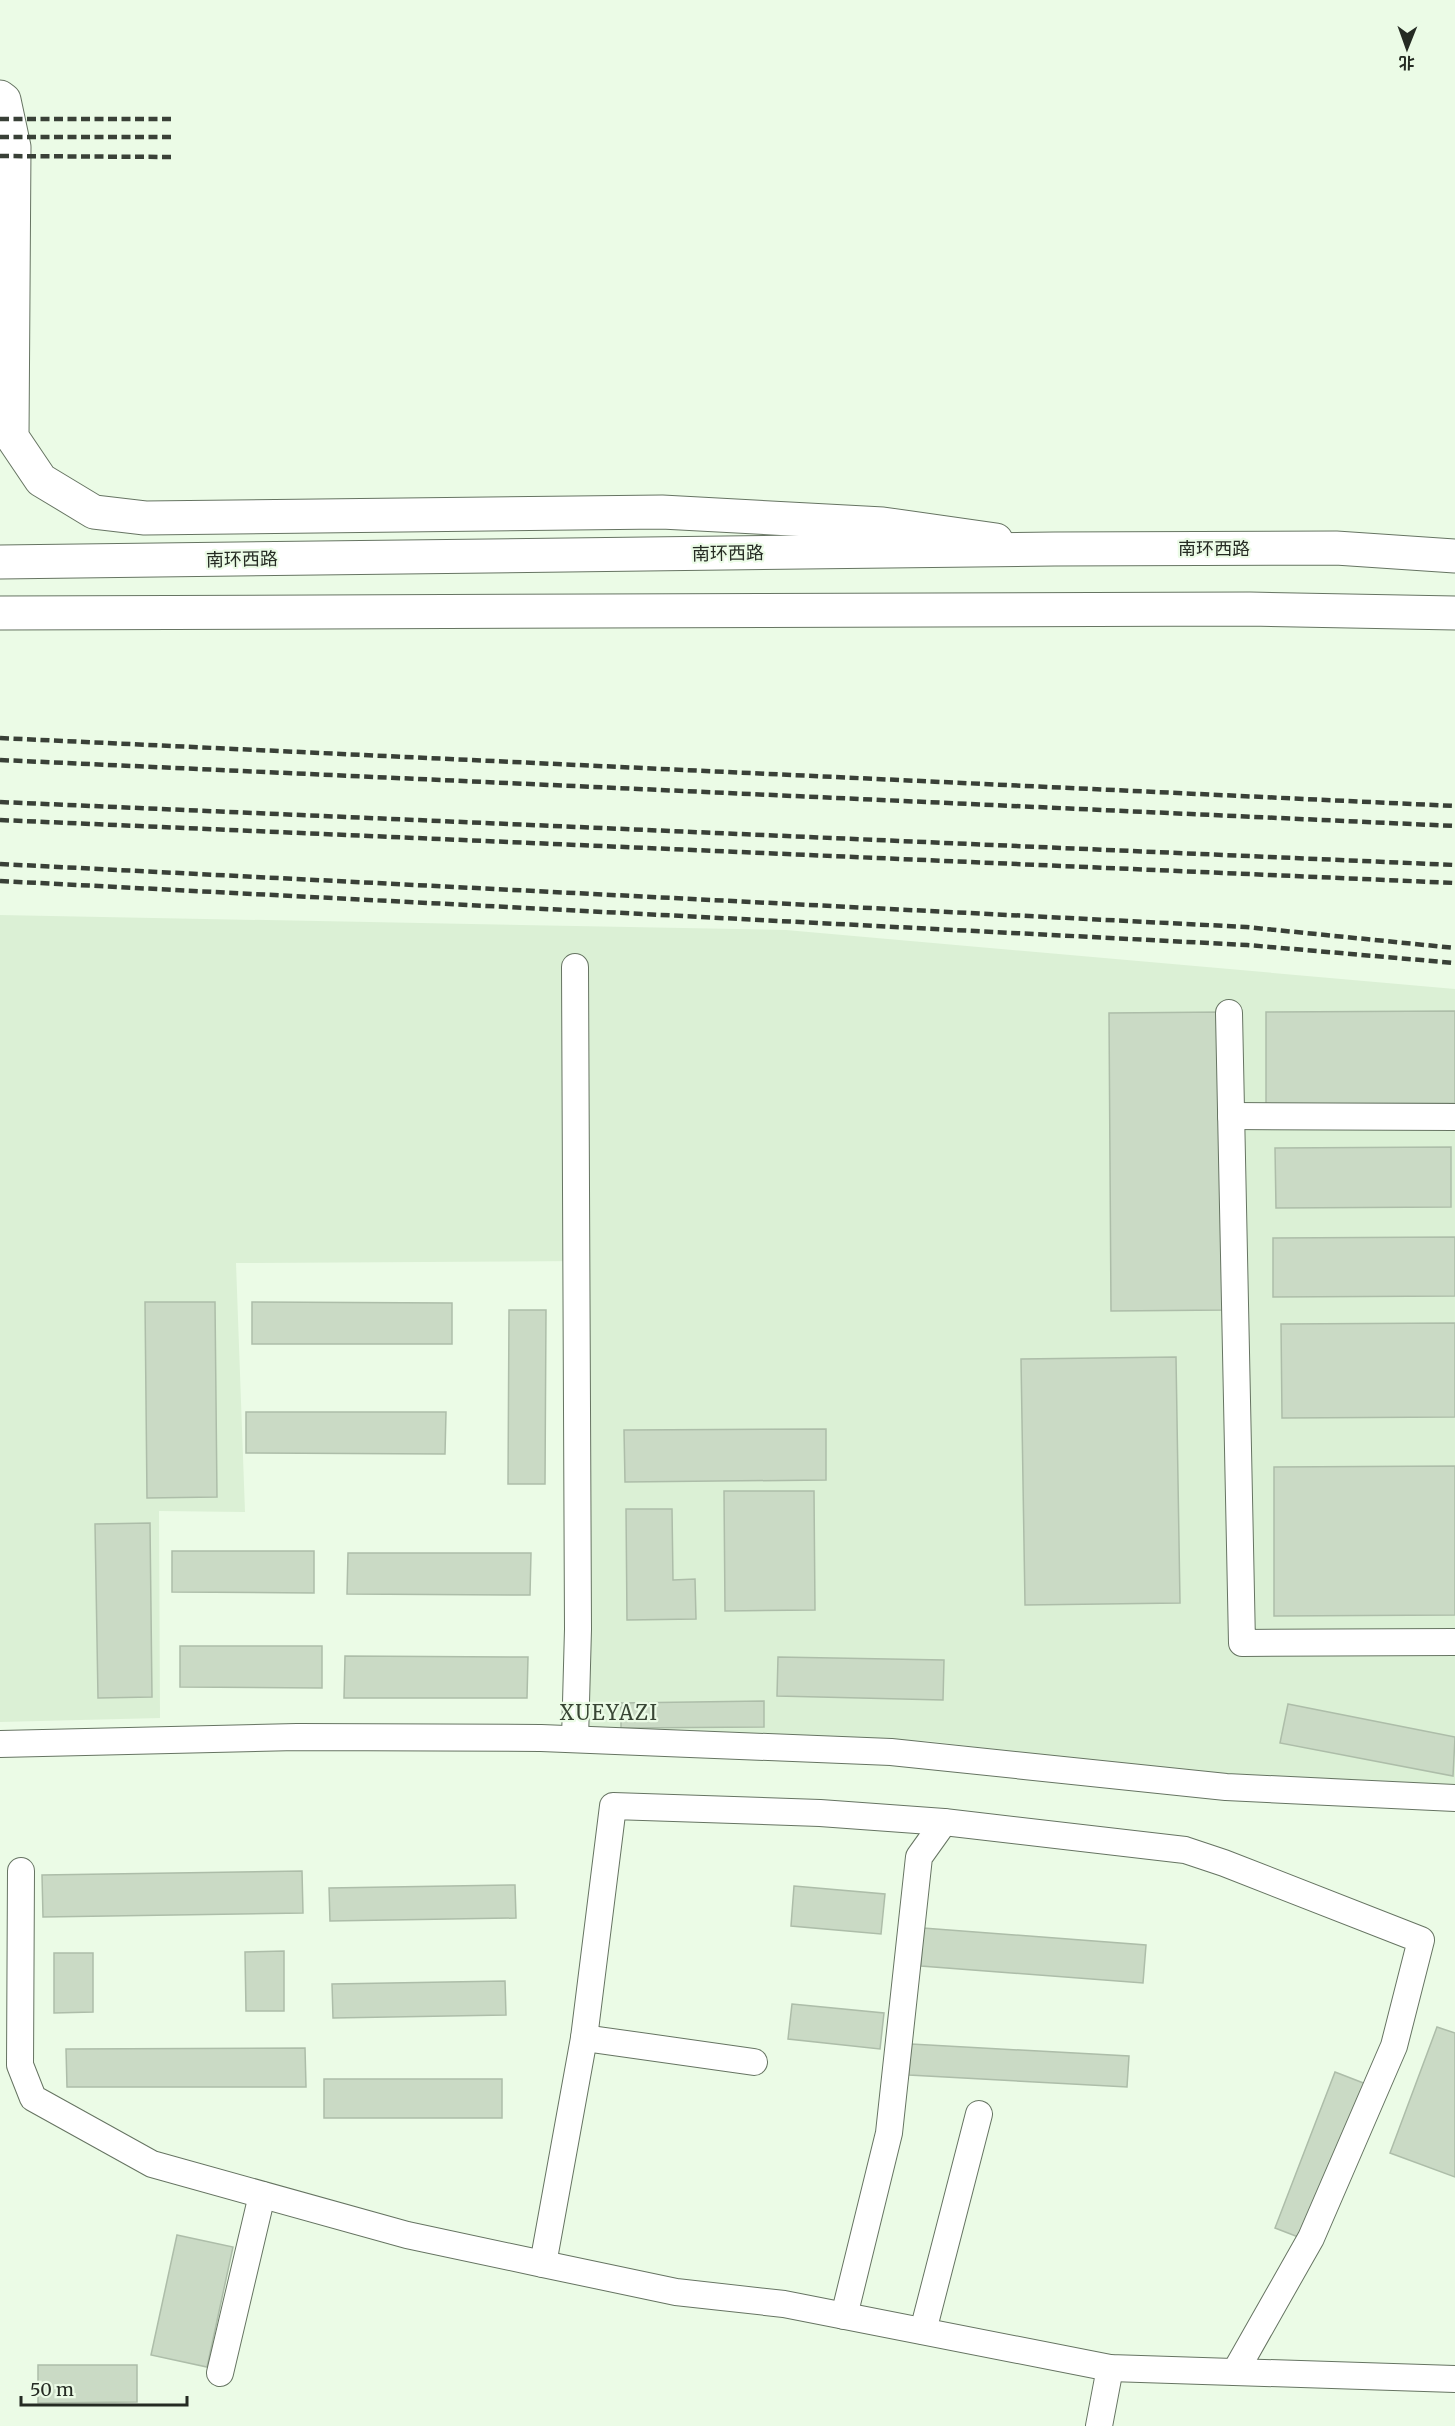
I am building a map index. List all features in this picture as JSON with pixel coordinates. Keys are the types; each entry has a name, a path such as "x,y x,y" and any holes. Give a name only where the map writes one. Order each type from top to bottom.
{"main road":[{"path":"0,97 4,100 14,147 12,437 41,480 94,512 145,518 662,512 883,524 1054,549"},
{"name":"南环西路","path":"1,562 1054,549 1336,548 1455,556"},
{"path":"1,613 1238,609 1455,613"}],"street":[{"path":"575,967 578,1629 575,1739"},
{"path":"1229,1013 1242,1643 1455,1642"},
{"path":"1231,1116 1455,1116"},
{"path":"0,1744 297,1737 575,1739 891,1752 1226,1787 1455,1798"},
{"path":"543,2264 584,2038 613,1806 820,1813 944,1822 1185,1850 1421,1940 1394,2046 1311,2238 1235,2372"},
{"path":"844,2316 889,2133 919,1857 944,1822"},
{"path":"21,1872 20,2065 33,2098 152,2164 407,2235 543,2264 676,2292 784,2304 1110,2368 1455,2379"},
{"path":"584,2038 754,2062"},
{"path":"923,2331 980,2114"},
{"path":"220,2373 262,2195"},
{"path":"1099,2426 1110,2368"}],"shaded area":[{"path":"0,915 786,930 1455,989 1455,1784 1264,1783 928,1741 588,1735 584,1261 236,1263 245,1512 159,1511 160,1718 0,1722"}],"building":[{"path":"1455,1011 1455,1103 1266,1104 1266,1012"},
{"path":"1224,1012 1226,1310 1111,1311 1109,1013"},
{"path":"1451,1147 1451,1207 1276,1208 1275,1148"},
{"path":"1455,1237 1455,1296 1273,1297 1273,1238"},
{"path":"145,1302 215,1302 217,1497 147,1498"},
{"path":"252,1302 452,1303 452,1344 252,1344"},
{"path":"509,1310 546,1310 545,1484 508,1484"},
{"path":"1455,1323 1455,1417 1282,1418 1281,1324"},
{"path":"1176,1357 1180,1603 1025,1605 1021,1359"},
{"path":"246,1412 446,1412 445,1454 246,1453"},
{"path":"826,1429 826,1480 625,1482 624,1430"},
{"path":"1455,1466 1455,1615 1274,1616 1274,1467"},
{"path":"724,1491 814,1491 815,1610 725,1611"},
{"path":"626,1509 672,1509 673,1580 695,1579 696,1619 627,1620"},
{"path":"150,1523 152,1697 98,1698 95,1524"},
{"path":"172,1551 314,1551 314,1593 172,1592"},
{"path":"348,1553 531,1553 530,1595 347,1594"},
{"path":"180,1646 322,1646 322,1688 180,1687"},
{"path":"345,1656 528,1657 527,1698 344,1698"},
{"path":"778,1657 944,1660 943,1700 777,1696"},
{"path":"764,1701 764,1727 621,1728 621,1703"},
{"path":"1288,1704 1455,1737 1453,1776 1280,1743"},
{"path":"302,1871 303,1913 43,1917 42,1875"},
{"path":"515,1885 516,1918 330,1921 329,1888"},
{"path":"794,1886 885,1894 881,1934 791,1926"},
{"path":"923,1928 1146,1945 1143,1983 921,1966"},
{"path":"284,1951 284,2011 246,2011 245,1952"},
{"path":"54,1953 93,1953 93,2012 54,2013"},
{"path":"505,1981 506,2015 333,2018 332,1984"},
{"path":"792,2004 884,2013 880,2049 788,2039"},
{"path":"1437,2027 1455,2033 1455,2177 1390,2153"},
{"path":"911,2044 1129,2056 1127,2087 909,2075"},
{"path":"305,2048 306,2087 67,2087 66,2049"},
{"path":"1335,2072 1366,2084 1306,2240 1275,2228"},
{"path":"324,2079 502,2079 502,2118 324,2118"},
{"path":"177,2235 233,2247 207,2367 151,2355"},
{"path":"38,2365 137,2365 137,2402 38,2403"}],"railway":[{"path":"0,119 172,119"},
{"path":"0,137 171,137"},
{"path":"0,156 171,157"},
{"path":"0,738 1455,806"},
{"path":"0,760 1455,826"},
{"path":"0,802 1455,865"},
{"path":"0,820 1455,883"},
{"path":"0,864 1246,927 1455,948"},
{"path":"0,881 1247,945 1455,963"}],"district":[{"name":"XUEYAZI","path":"609,1712"}]}
